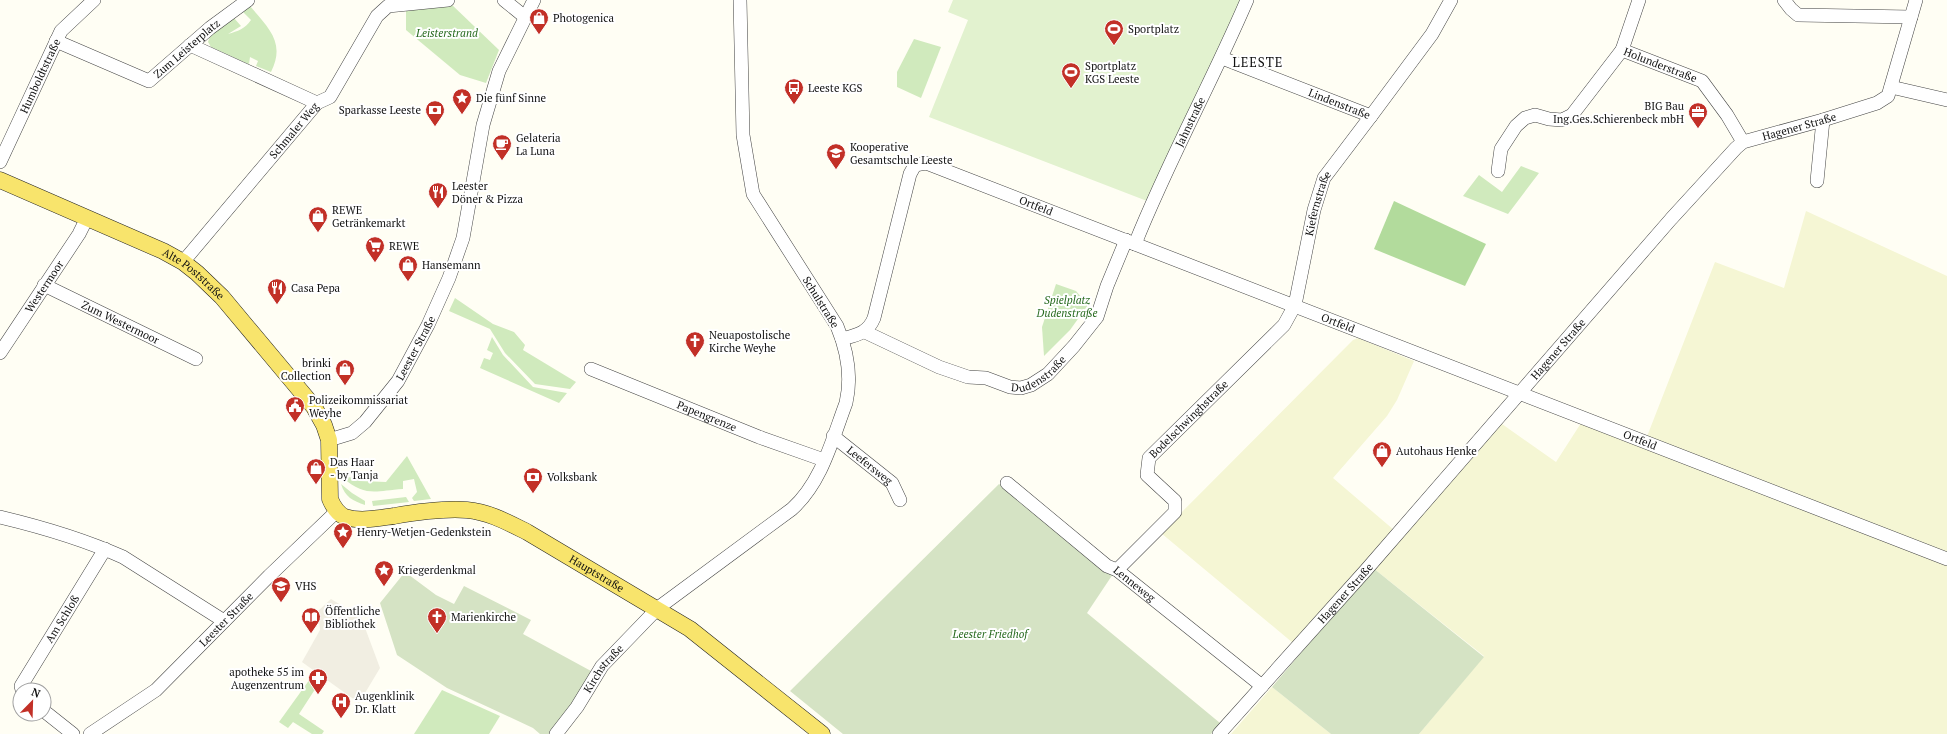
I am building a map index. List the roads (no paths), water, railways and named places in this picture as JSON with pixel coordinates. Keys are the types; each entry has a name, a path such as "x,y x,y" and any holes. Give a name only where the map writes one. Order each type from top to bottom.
{"main road":[{"name":"Alte Poststraße","path":"0,180 162,251 183,262 197,273 222,297 314,406 324,424 329,440"},
{"path":"329,440 331,458 329,491 332,505 337,511"},
{"name":"Hauptstraße","path":"337,511 344,516 368,519 447,510 465,510 480,512 500,519 527,532 690,628 822,734"}],"street":[{"name":"Humboldtstraße","path":"0,162 61,31 94,0"},
{"name":"Zum Leisterplatz","path":"56,41 149,81 190,45 248,0"},
{"name":"Schmaler Weg","path":"183,262 317,103 330,97 377,16 388,6 448,0"},
{"path":"504,0 526,16"},
{"name":"Leester Straße","path":"329,440 352,433 366,422 398,381 428,325 449,278 464,238 483,125 499,71 534,0"},
{"name":"Schulstraße","path":"658,608 792,509 804,498 815,481 824,460 849,391 849,373 842,339 837,326 753,194 743,135 740,0"},
{"name":"Jahnstraße","path":"1130,242 1151,203 1222,58 1247,0"},
{"name":"Lindenstraße","path":"1222,58 1371,116 1432,34 1452,0"},
{"name":"Holunderstraße","path":"1639,0 1622,50 1702,81 1727,115 1743,142"},
{"path":"1784,0 1790,9 1798,15 1911,16"},
{"name":"Hagener Straße","path":"1219,734 1366,570 1671,218 1736,148 1743,142 1823,120 1877,103 1888,96 1916,0"},
{"path":"190,45 317,103"},
{"path":"1498,171 1502,149 1516,126 1525,118 1535,115 1549,120 1562,120 1572,115 1622,50"},
{"path":"1891,87 1947,100"},
{"name":"Kiefernstraße","path":"1295,305 1314,210 1324,178 1371,116"},
{"path":"1818,181 1823,120"},
{"name":"Ortfeld","path":"865,332 871,325 874,318 910,174 915,165 926,163 1947,559"},
{"name":"Westermoor","path":"0,353 79,234 87,218"},
{"name":"Dudenstraße","path":"865,332 940,367 968,377 986,378 1010,387 1021,388 1031,385 1048,374 1074,346 1097,317 1106,286 1130,242"},
{"name":"Zum Westermoor","path":"44,285 196,359"},
{"name":"Bodelschwinghstraße","path":"1117,570 1175,512 1176,500 1147,475 1149,458 1284,325 1295,305"},
{"path":"842,339 865,332"},
{"name":"Papengrenze","path":"591,369 759,438 824,460"},
{"name":"Leefersweg","path":"833,436 892,482 900,500"},
{"name":"Lenneweg","path":"1007,483 1107,566 1117,570 1262,686"},
{"name":"Leester Straße","path":"90,734 156,690 284,561 337,511"},
{"path":"0,517 68,535 123,557 224,621"},
{"name":"Am Schloß","path":"23,682 105,549"},
{"name":"Kirchstraße","path":"556,734 577,707 602,666 658,608"},
{"path":"52,717 73,734"}],"place":[{"name":"Photogenica","path":"539,35"},
{"name":"Sportplatz","path":"1114,46"},
{"name":"Sportplatz KGS Leeste","path":"1071,89"},
{"name":"Leeste KGS","path":"794,105"},
{"name":"Die fünf Sinne","path":"462,115"},
{"name":"Sparkasse Leeste","path":"435,127"},
{"name":"BIG Bau Ing.Ges.Schierenbeck mbH","path":"1698,129"},
{"name":"Gelateria La Luna","path":"502,161"},
{"name":"Kooperative Gesamtschule Leeste","path":"836,170"},
{"name":"Leester Döner & Pizza","path":"438,209"},
{"name":"REWE Getränkemarkt","path":"318,233"},
{"name":"REWE","path":"375,263"},
{"name":"Hansemann","path":"408,282"},
{"name":"Casa Pepa","path":"277,305"},
{"name":"Neuapostolische Kirche Weyhe","path":"695,358"},
{"name":"brinki Collection","path":"345,386"},
{"name":"Polizeikommissariat Weyhe","path":"295,423"},
{"name":"Autohaus Henke","path":"1382,468"},
{"name":"Das Haar - by Tanja","path":"316,485"},
{"name":"Volksbank","path":"533,494"},
{"name":"Henry-Wetjen-Gedenkstein","path":"343,549"},
{"name":"Kriegerdenkmal","path":"384,587"},
{"name":"VHS","path":"281,603"},
{"name":"Öffentliche Bibliothek","path":"311,634"},
{"name":"Marienkirche","path":"437,634"},
{"name":"apotheke 55 im Augenzentrum","path":"318,695"},
{"name":"Augenklinik Dr. Klatt","path":"341,719"}],"district":[{"name":"LEESTE","path":"1258,62"}],"park label":[{"name":"Leisterstrand","path":"447,33"},
{"name":"Spielplatz Dudenstraße","path":"1067,306"},
{"name":"Leester Friedhof","path":"990,634"}]}
